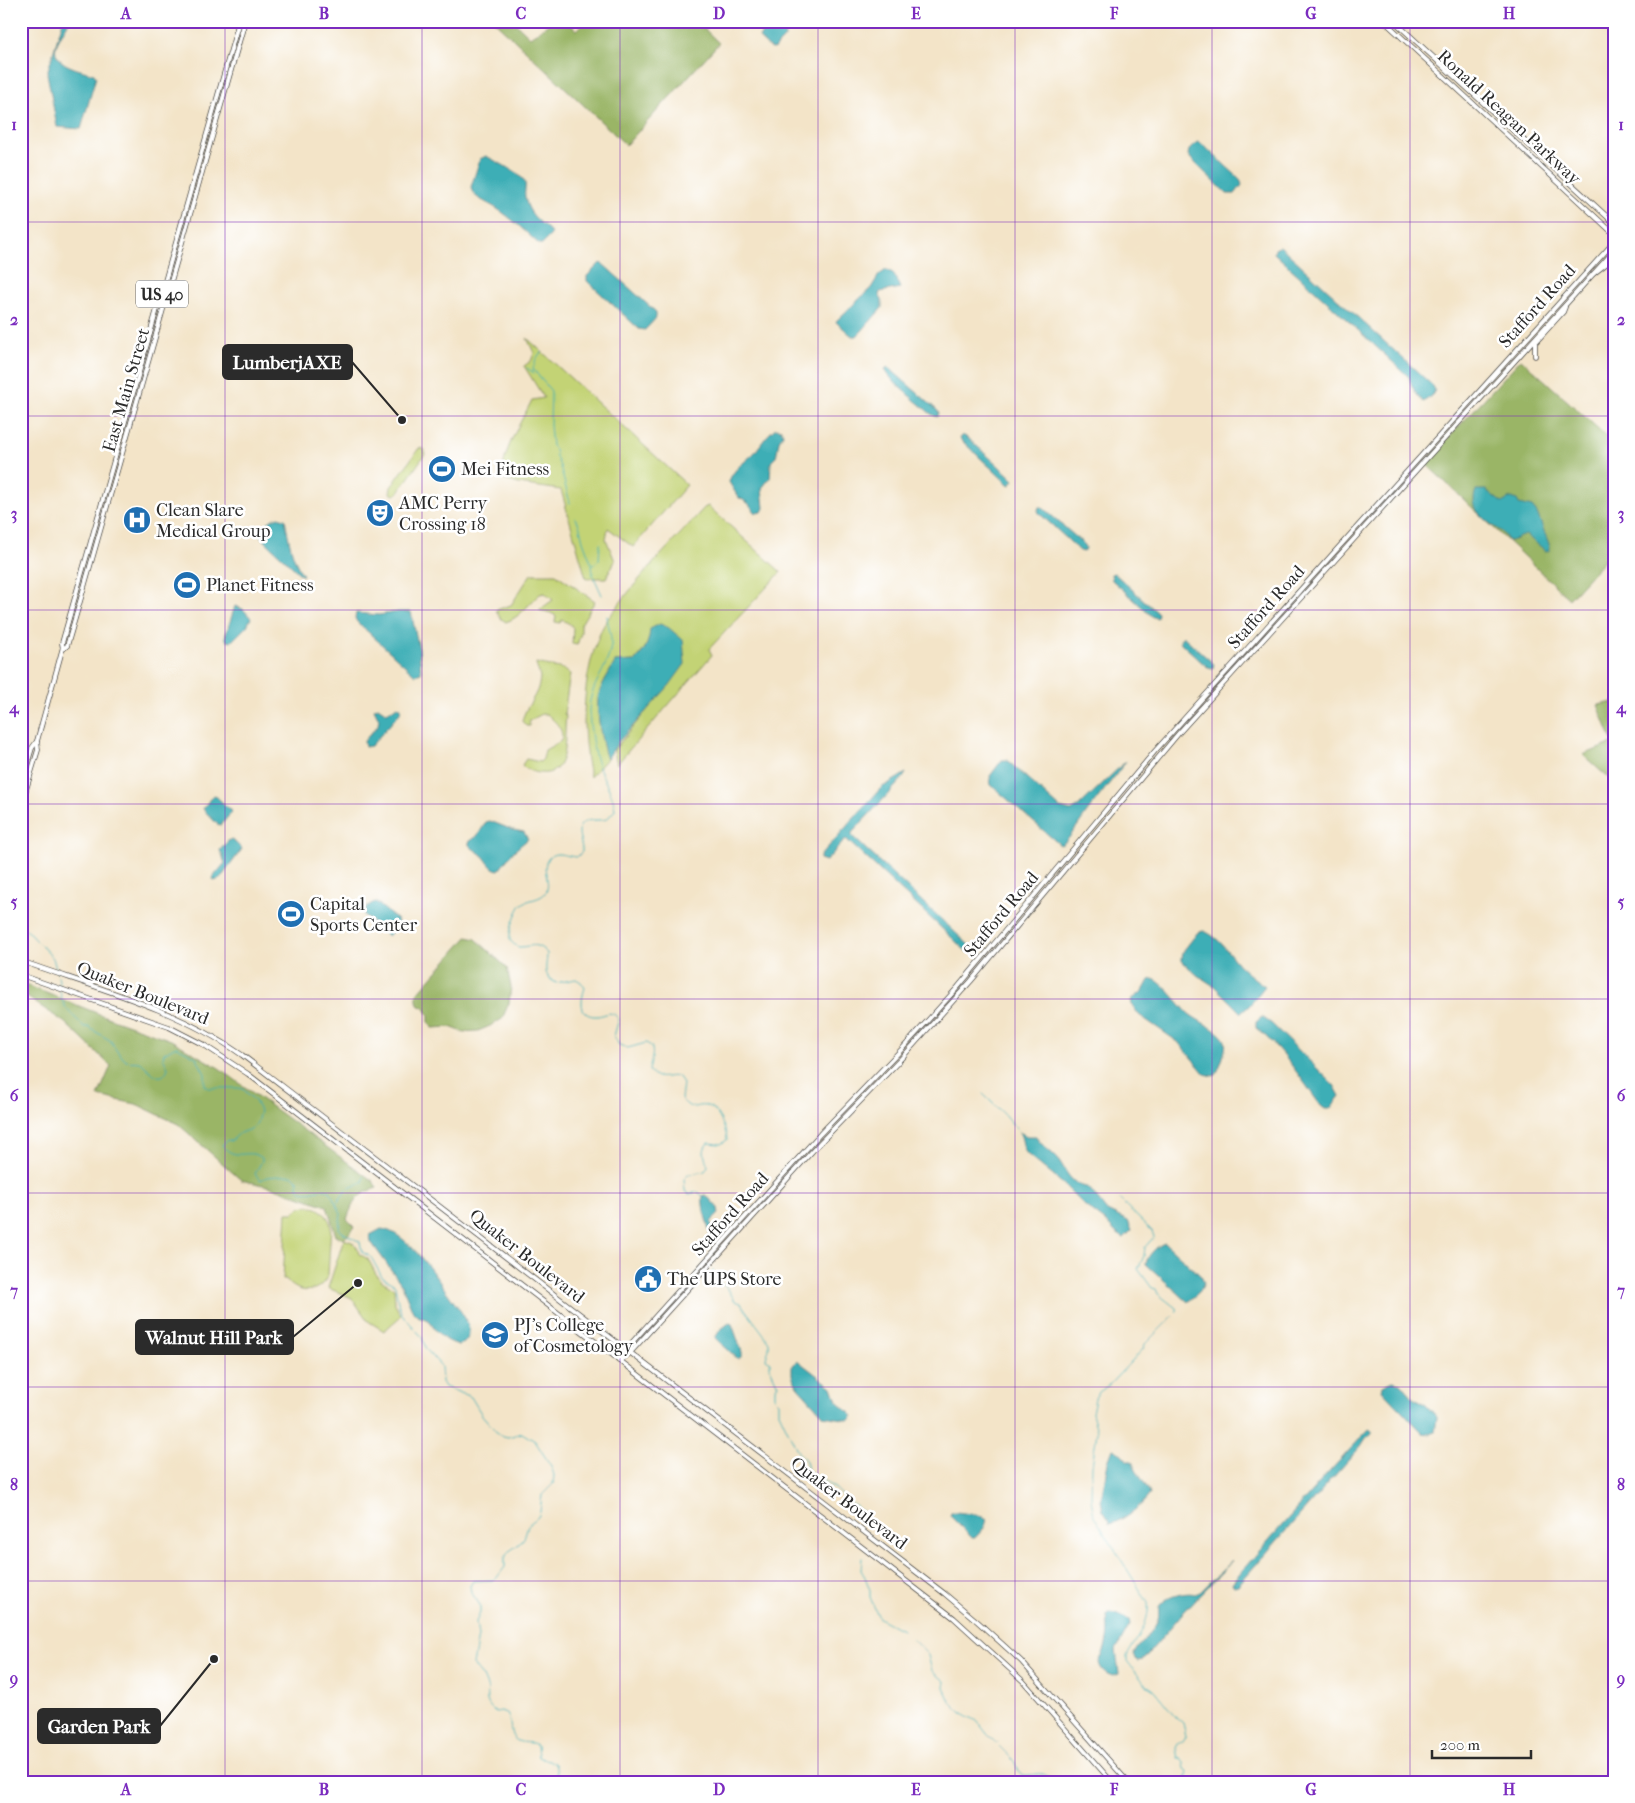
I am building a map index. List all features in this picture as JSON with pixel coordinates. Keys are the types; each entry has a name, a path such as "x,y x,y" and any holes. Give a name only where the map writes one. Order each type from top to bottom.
{"main road":[{"name":"East Main Street","path":"21,784 32,748 37,741 72,615 70,613 239,21"},
{"name":"East Main Street","path":"63,649 67,646 74,623 245,21"},
{"name":"Ronald Reagan Parkway","path":"1384,21 1614,234"},
{"name":"Ronald Reagan Parkway","path":"1394,21 1614,223"},
{"name":"Stafford Road","path":"619,1360 626,1349 820,1134 902,1049 958,987 1155,751 1614,242"},
{"name":"Stafford Road","path":"619,1360 630,1353 822,1141 899,1061 966,986 1154,761 1614,251"},
{"path":"1593,274 1614,258"},
{"path":"1535,356 1535,343 1563,312 1567,303"},
{"name":"East Main Street","path":"21,806 38,750 37,741"},
{"name":"Quaker Boulevard","path":"21,961 176,1017 226,1044 945,1594 1021,1661 1128,1782"},
{"name":"Quaker Boulevard","path":"21,974 169,1028 204,1045 227,1059 907,1580 967,1629 1023,1681 1112,1782"}],"green space":[{"path":"494,21 513,21 530,37 553,21 566,21 577,30 586,21 696,21 719,43 626,145"},
{"path":"527,338 687,485 633,547 608,528 606,539 615,561 606,578 586,578 561,490 504,480 504,461 517,428 532,400 544,398 524,366 531,361 534,353"},
{"path":"1521,359 1614,443 1614,550 1569,599 1425,463"},
{"path":"419,448 424,449 425,454 398,493 394,495 390,493 391,487"},
{"path":"708,506 781,572 709,649 712,655 617,764 614,750 685,664 651,629 646,647 634,661 615,662 602,686 598,700 600,726 607,759 590,777 585,741 585,703 590,666 601,631 611,614 642,576 704,508"},
{"path":"531,574 556,574 595,601 581,624 581,633 577,645 572,644 573,628 570,624 562,620 560,623 555,622 556,616 539,610 553,600 545,593 540,594 520,614 511,620 506,622 500,618 496,610 511,605"},
{"path":"536,663 563,669 570,674 564,714 566,716 564,753 557,768 550,772 540,773 527,769 522,765 526,759 540,762 543,759 545,750 561,741 562,733 547,714 542,714 529,721 530,726 526,726 522,721 539,684 540,676"},
{"path":"1614,702 1614,783 1583,755 1613,743 1598,705"},
{"path":"467,937 476,939 507,968 511,987 509,1003 502,1019 478,1031 463,1032 450,1027 433,1028 424,1007 419,1006 417,994"},
{"path":"21,983 171,1040 219,1068 373,1181 377,1188 361,1195 354,1202 349,1212 347,1219 355,1227 344,1239 336,1236 327,1206 272,1187 241,1180 178,1124 136,1104 98,1096 111,1066 64,1022 21,993"},
{"path":"306,1206 322,1211 331,1225 328,1275 320,1286 314,1289 302,1290 296,1288 286,1279 283,1279 287,1213 293,1213"},
{"path":"344,1239 352,1242 357,1247 359,1254 368,1259 382,1281 394,1288 395,1304 401,1316 384,1331 368,1321 352,1298 328,1288"}],"water":[{"path":"63,21 69,21 56,46 58,58 69,66 94,74 96,77 81,129 57,127 47,73"},
{"path":"764,21 783,21 785,38 774,49 771,49 759,38 765,27"},
{"path":"1197,142 1201,143 1240,179 1242,185 1235,194 1227,194 1188,155 1189,150"},
{"path":"486,156 513,171 525,182 525,197 528,208 550,231 551,235 542,244 539,244 508,216 479,199 473,193 471,187 480,159"},
{"path":"1280,246 1433,386 1435,390 1433,394 1424,402 1421,400 1409,377 1274,253 1275,249"},
{"path":"600,263 656,312 656,318 645,330 639,329 587,281 587,276"},
{"path":"886,270 893,273 900,288 880,292 882,308 857,336 852,336 836,322 837,320 871,288 879,275"},
{"path":"888,367 937,410 939,413 937,417 906,393 893,380 885,369"},
{"path":"776,428 781,429 783,434 779,441 776,457 771,462 770,478 762,488 764,508 762,512 756,513 748,503 738,497 729,482 736,469 755,452 767,436"},
{"path":"962,435 968,438 1014,480 1010,485 960,439"},
{"path":"1476,490 1486,490 1502,503 1510,498 1517,500 1519,504 1532,507 1537,513 1550,550 1546,551 1526,535 1508,541 1502,532 1484,519 1476,510 1474,497"},
{"path":"1039,507 1043,508 1085,545 1084,552 1080,551 1039,513"},
{"path":"278,517 285,519 291,548 302,576 261,537 266,524"},
{"path":"1114,573 1158,613 1157,618 1153,617 1112,580 1111,574"},
{"path":"235,606 243,609 251,618 247,626 231,642 227,641 225,637"},
{"path":"411,612 419,649 421,673 415,675 357,622 355,618 356,613 379,615"},
{"path":"660,624 669,628 683,640 685,664 669,686 619,741 607,759 598,717 600,690 615,662 635,661 646,646 650,629"},
{"path":"1182,637 1214,664 1213,669 1206,666 1181,643"},
{"path":"397,706 401,708 400,713 371,746 365,747 364,741 378,725 379,719 374,709 378,707 387,713"},
{"path":"1002,760 1007,760 1060,808 1071,811 1078,807 1126,761 1069,838 1060,845 991,785 990,776"},
{"path":"906,773 852,833 852,836 971,947 973,950 971,952 967,952 846,839 826,861 820,859 820,856 881,788"},
{"path":"215,795 232,812 221,825 217,824 203,809 212,796"},
{"path":"490,821 524,832 528,839 514,851 499,870 491,866 483,856 469,845 469,842 478,835 486,822"},
{"path":"232,839 242,849 220,879 214,881 214,876 225,863 220,850"},
{"path":"376,902 397,920 398,924 388,936 364,915 368,907"},
{"path":"1204,931 1219,941 1238,964 1265,986 1241,1013 1214,986 1197,975 1182,961 1184,950 1198,932"},
{"path":"1152,979 1160,983 1188,1013 1214,1029 1223,1037 1226,1044 1216,1075 1205,1074 1178,1042 1139,1015 1132,1005 1131,1000 1143,991 1149,980"},
{"path":"1262,1017 1272,1024 1334,1085 1340,1096 1330,1109 1325,1109 1321,1106 1275,1045 1256,1028 1256,1022"},
{"path":"1019,1132 1027,1136 1036,1136 1043,1146 1058,1159 1072,1180 1089,1188 1107,1211 1128,1221 1132,1230 1124,1238 1116,1233 1105,1221 1085,1206 1063,1184 1028,1155 1024,1150"},
{"path":"706,1195 718,1208 719,1214 711,1222 713,1230 718,1235 715,1242 710,1242 703,1208 703,1196"},
{"path":"381,1229 401,1237 420,1256 436,1277 460,1310 469,1328 467,1339 464,1343 459,1345 445,1339 429,1320 417,1316 413,1312 402,1285 371,1242 370,1235"},
{"path":"1165,1243 1201,1276 1204,1283 1201,1290 1188,1302 1146,1264 1153,1251"},
{"path":"729,1323 732,1324 742,1352 742,1356 738,1359 715,1338 720,1330"},
{"path":"797,1360 832,1387 837,1401 853,1416 849,1420 824,1416 797,1386 792,1375 792,1367"},
{"path":"1393,1381 1401,1383 1413,1397 1426,1405 1437,1417 1435,1432 1431,1434 1423,1433 1382,1390 1383,1386"},
{"path":"1369,1429 1372,1433 1361,1446 1238,1585 1234,1586 1232,1584 1239,1574"},
{"path":"1113,1449 1122,1454 1128,1461 1132,1461 1150,1494 1132,1512 1120,1520 1109,1524 1110,1521 1103,1511 1101,1500 1108,1462"},
{"path":"951,1513 979,1515 987,1520 984,1528 975,1538 972,1538 950,1516"},
{"path":"1232,1561 1181,1615 1143,1660 1137,1661 1134,1654 1155,1626 1161,1603 1175,1596 1200,1592"},
{"path":"1109,1613 1117,1614 1129,1620 1130,1625 1116,1650 1119,1674 1114,1676 1104,1672 1099,1662 1107,1639 1107,1615"}],"waterway":[{"path":"541,352 536,359 533,369 551,391 550,425 552,446 555,449 570,503"},
{"path":"527,368 534,373"},
{"path":"575,518 579,524 592,565 593,575 602,595"},
{"path":"593,565 599,560 600,544"},
{"path":"607,616 611,646 606,663 592,693 589,711 595,755 613,799 615,810 607,819 590,820 583,823 579,830 582,852 577,857 556,854 547,860 545,869 546,892 541,897 522,904 515,916 510,940 518,947 534,945 543,949 547,953 546,970 551,980 556,983 576,979 581,982 585,988 582,1007 587,1014 597,1016 611,1013 619,1019 614,1036 619,1045 628,1048 646,1043 651,1046 652,1055 649,1071 657,1077 679,1077 683,1083 681,1099 685,1103 691,1107 711,1107 718,1115 727,1140 721,1144 708,1143 704,1151 708,1166 705,1171 688,1175 684,1179 685,1191 689,1194 698,1192 703,1196"},
{"path":"21,924 53,958 57,972"},
{"path":"58,976 60,987"},
{"path":"60,991 69,1011 84,1027 88,1027 111,1041 126,1061 139,1062 157,1076 161,1076 165,1074 168,1068 163,1057 164,1053 177,1047 196,1057 205,1074 205,1086 208,1088 243,1089 255,1101 260,1111 257,1123 253,1128 240,1133 231,1141 227,1140 222,1145 232,1153 252,1154 262,1158 255,1174 260,1180 267,1177 292,1175 298,1181 301,1191 330,1191 341,1214 339,1228 342,1232 360,1242 362,1252 371,1257 382,1277 395,1285 402,1314 422,1337 426,1349 441,1366 442,1382 445,1387 471,1397 482,1415 499,1435 508,1437 522,1433 535,1441 551,1466 554,1475 553,1484 542,1495 538,1517 528,1525 524,1538 508,1552 505,1558 505,1567 495,1580 473,1581 470,1586 471,1592 480,1605 480,1613 476,1622 478,1636 473,1665 483,1677 488,1689 487,1699 489,1705 496,1712 507,1713 511,1733 515,1739 520,1742 537,1745 538,1757 555,1764 557,1772 554,1777 548,1779 537,1777 530,1782"},
{"path":"983,1094 1019,1132"},
{"path":"337,1203 347,1189 363,1182 364,1177"},
{"path":"1120,1200 1152,1231 1154,1237 1145,1247 1144,1256 1138,1269 1152,1288 1156,1289 1158,1294 1176,1308 1177,1312 1095,1398 1092,1413 1097,1431 1092,1466 1091,1499 1094,1516 1148,1603 1145,1624 1127,1656 1127,1661 1145,1684 1154,1690 1183,1723 1186,1736 1176,1748 1178,1759 1181,1759 1185,1769 1188,1771 1186,1782"},
{"path":"713,1270 713,1277 728,1289 735,1301 741,1303 768,1340 769,1347 766,1359 770,1362 770,1368 778,1385 775,1389 775,1398 779,1402 779,1412 798,1452 806,1461 808,1471 836,1489 848,1501 866,1514 868,1523"},
{"path":"862,1558 861,1570 879,1618 902,1630"},
{"path":"913,1640 928,1655 932,1671 945,1681 944,1688 950,1701 961,1712 977,1721 1014,1761 1022,1775 1042,1774 1049,1777 1053,1782"}],"place":[{"name":"LumberjAXE","path":"402,420"},
{"name":"Mei Fitness","path":"442,469"},
{"name":"AMC Perry Crossing 18","path":"380,513"},
{"name":"Clean Slare Medical Group","path":"137,520"},
{"name":"Planet Fitness","path":"187,585"},
{"name":"Capital Sports Center","path":"291,914"},
{"name":"The UPS Store","path":"648,1279"},
{"name":"Walnut Hill Park","path":"358,1283"},
{"name":"PJ's College of Cosmetology","path":"495,1335"},
{"name":"Garden Park","path":"214,1659"}]}
